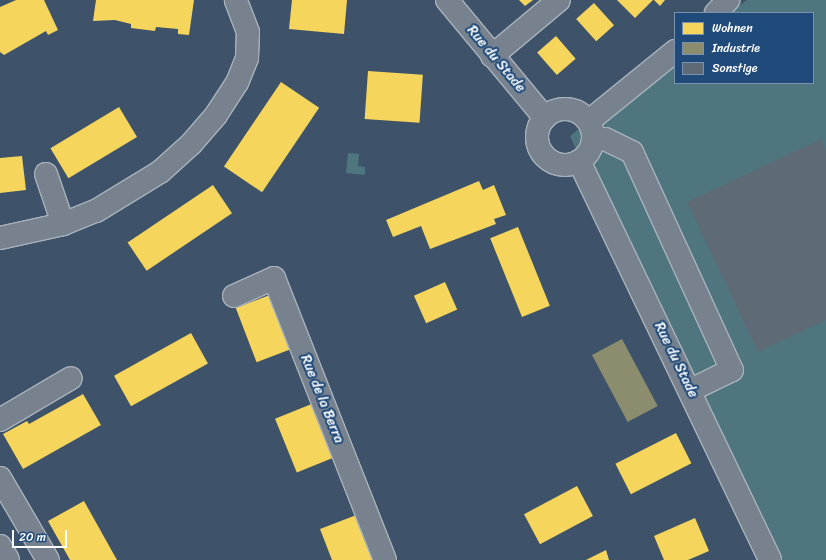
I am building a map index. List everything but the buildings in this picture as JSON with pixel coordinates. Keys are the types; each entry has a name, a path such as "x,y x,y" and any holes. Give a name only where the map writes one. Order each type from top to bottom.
{"street":[{"path":"0,238 63,224 96,211 160,172 216,115 237,83 247,58 248,32 236,0"},
{"name":"Rue du Stade","path":"447,0 545,118"},
{"path":"492,56 558,0"},
{"path":"717,12 728,0"},
{"path":"674,51 591,131 590,151 579,161 559,164 542,152 538,136 545,118 568,109 591,131 632,152 732,370 691,390"},
{"name":"Rue du Stade","path":"579,161 691,390 770,560"},
{"path":"46,174 63,224"},
{"name":"Rue de la Berra","path":"234,296 274,278 385,560"},
{"path":"0,420 71,378"},
{"path":"0,478 8,510 48,560"},
{"path":"0,546 8,560"}],"green space":[{"path":"747,0 826,0 826,560 763,560 570,136 674,56 674,84 814,84 814,12 731,12"},
{"path":"348,153 359,154 358,166 365,167 365,175 346,173"}]}
